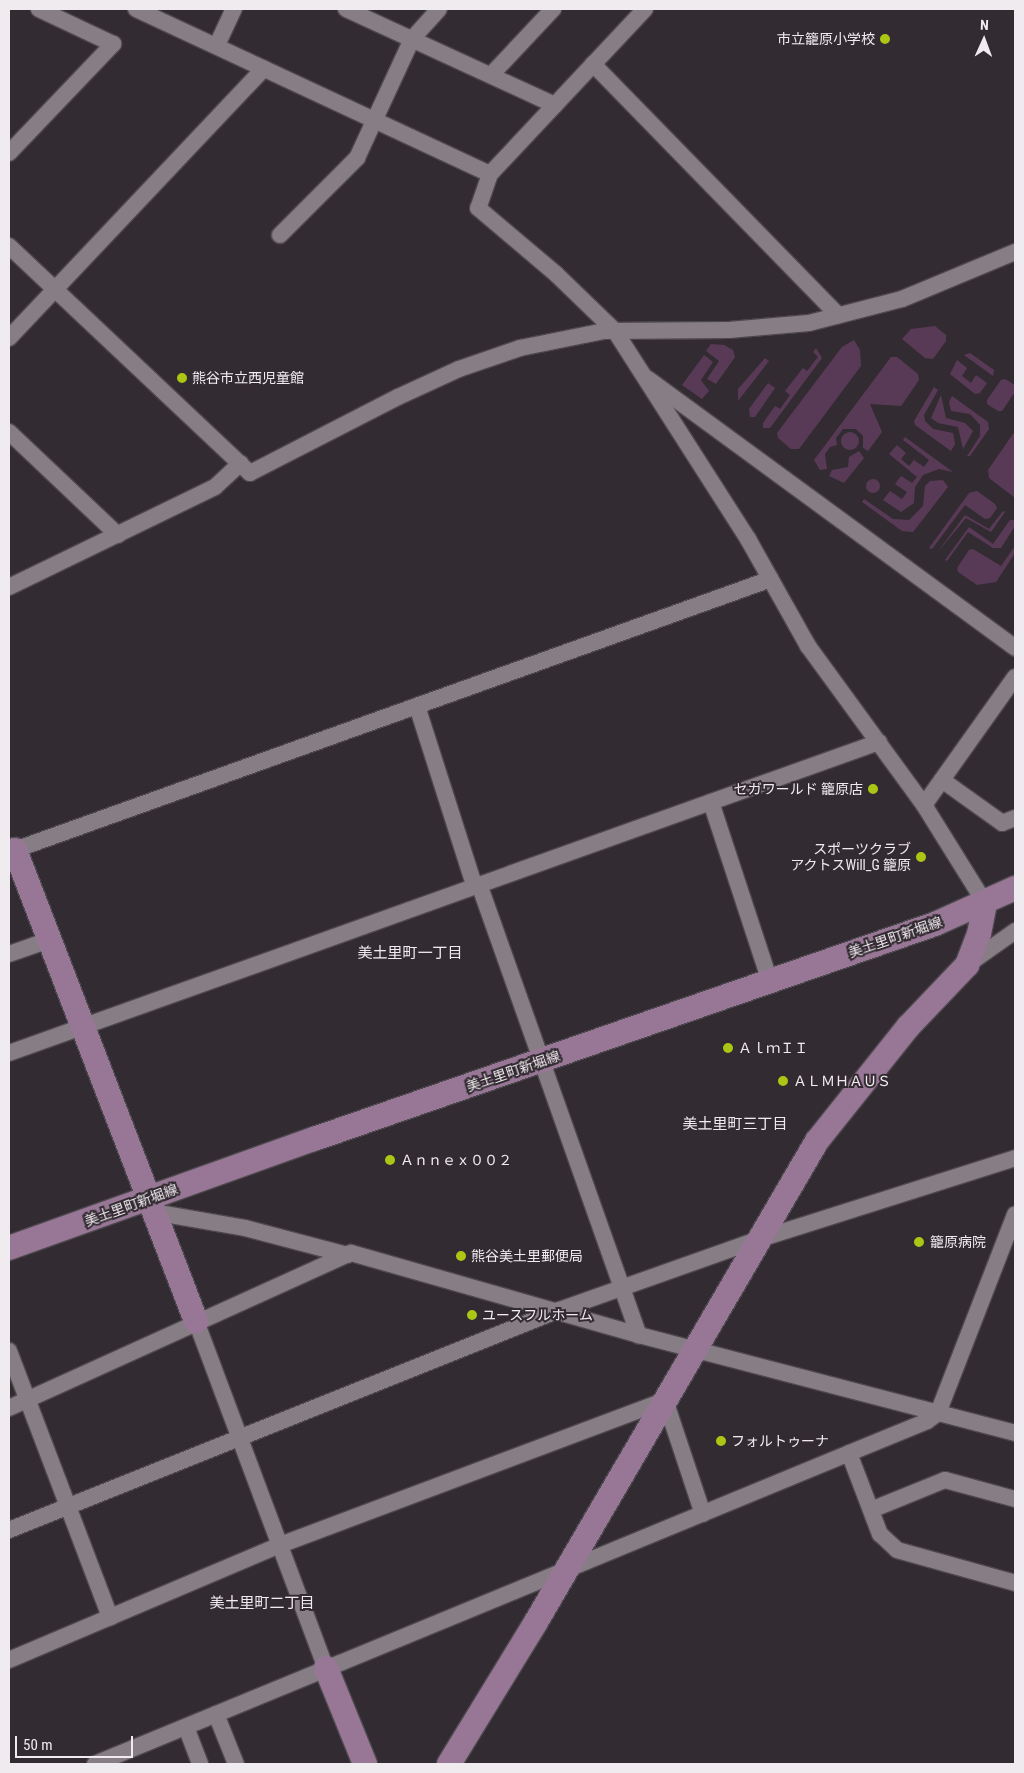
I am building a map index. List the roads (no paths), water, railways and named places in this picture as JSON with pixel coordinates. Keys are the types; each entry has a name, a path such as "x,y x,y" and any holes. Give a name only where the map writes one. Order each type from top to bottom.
{"street":[{"path":"9,153 113,44 39,9"},
{"path":"136,9 490,174"},
{"path":"217,46 234,9"},
{"path":"346,9 555,105"},
{"path":"280,235 357,158 412,39 439,9"},
{"path":"491,76 553,9"},
{"path":"643,9 490,174 478,208 556,274 615,331 644,377 668,401 1015,648"},
{"path":"593,64 838,315"},
{"path":"9,338 264,68"},
{"path":"9,246 250,473 398,397 459,370 520,348 582,334 615,331 729,330 809,323 902,299 1015,252"},
{"path":"668,401 820,665 924,805 985,903 979,934 967,965"},
{"path":"9,432 118,535"},
{"path":"9,587 215,487 241,463"},
{"path":"365,1764 326,1668 241,1437 49,940 11,849 771,579"},
{"path":"924,805 1015,677"},
{"path":"417,706 477,884 639,1334"},
{"path":"9,1053 477,884 879,742"},
{"path":"942,780 1002,823 1015,818"},
{"path":"711,802 770,981"},
{"name":"美土里町新堀線","path":"9,1248 151,1206 540,1062 934,924 985,903 1015,888"},
{"path":"449,1764 696,1349 817,1141 908,1027 967,965 1015,931"},
{"path":"9,954 49,940"},
{"path":"9,1530 559,1310 760,1239 1015,1158"},
{"path":"151,1206 347,1255"},
{"path":"95,1764 927,1421 938,1413 1015,1214"},
{"path":"9,1408 196,1321 351,1253 639,1334 1015,1434"},
{"path":"9,1351 110,1617"},
{"path":"665,1400 702,1514"},
{"path":"9,1660 280,1545 665,1400"},
{"path":"849,1453 880,1534 897,1550 1015,1583"},
{"path":"871,1510 945,1480 1015,1499"},
{"path":"216,1714 236,1764"},
{"path":"186,1727 200,1764"}],"place":[{"name":"市立籠原小学校","path":"885,39"},
{"name":"熊谷市立西児童館","path":"182,378"},
{"name":"セガワールド 籠原店","path":"873,789"},
{"name":"スポーツクラブ アクトスWill_G 籠原","path":"921,857"},
{"name":"ＡｌｍＩＩ","path":"728,1048"},
{"name":"ＡＬＭＨＡＵＳ","path":"783,1081"},
{"name":"Ａｎｎｅｘ００２","path":"390,1160"},
{"name":"籠原病院","path":"919,1242"},
{"name":"熊谷美土里郵便局","path":"461,1256"},
{"name":"ユースフルホーム","path":"472,1315"},
{"name":"フォルトゥーナ","path":"721,1441"}],"district":[{"name":"美土里町一丁目","path":"410,954"},
{"name":"美土里町三丁目","path":"735,1125"},
{"name":"美土里町二丁目","path":"262,1604"}]}
